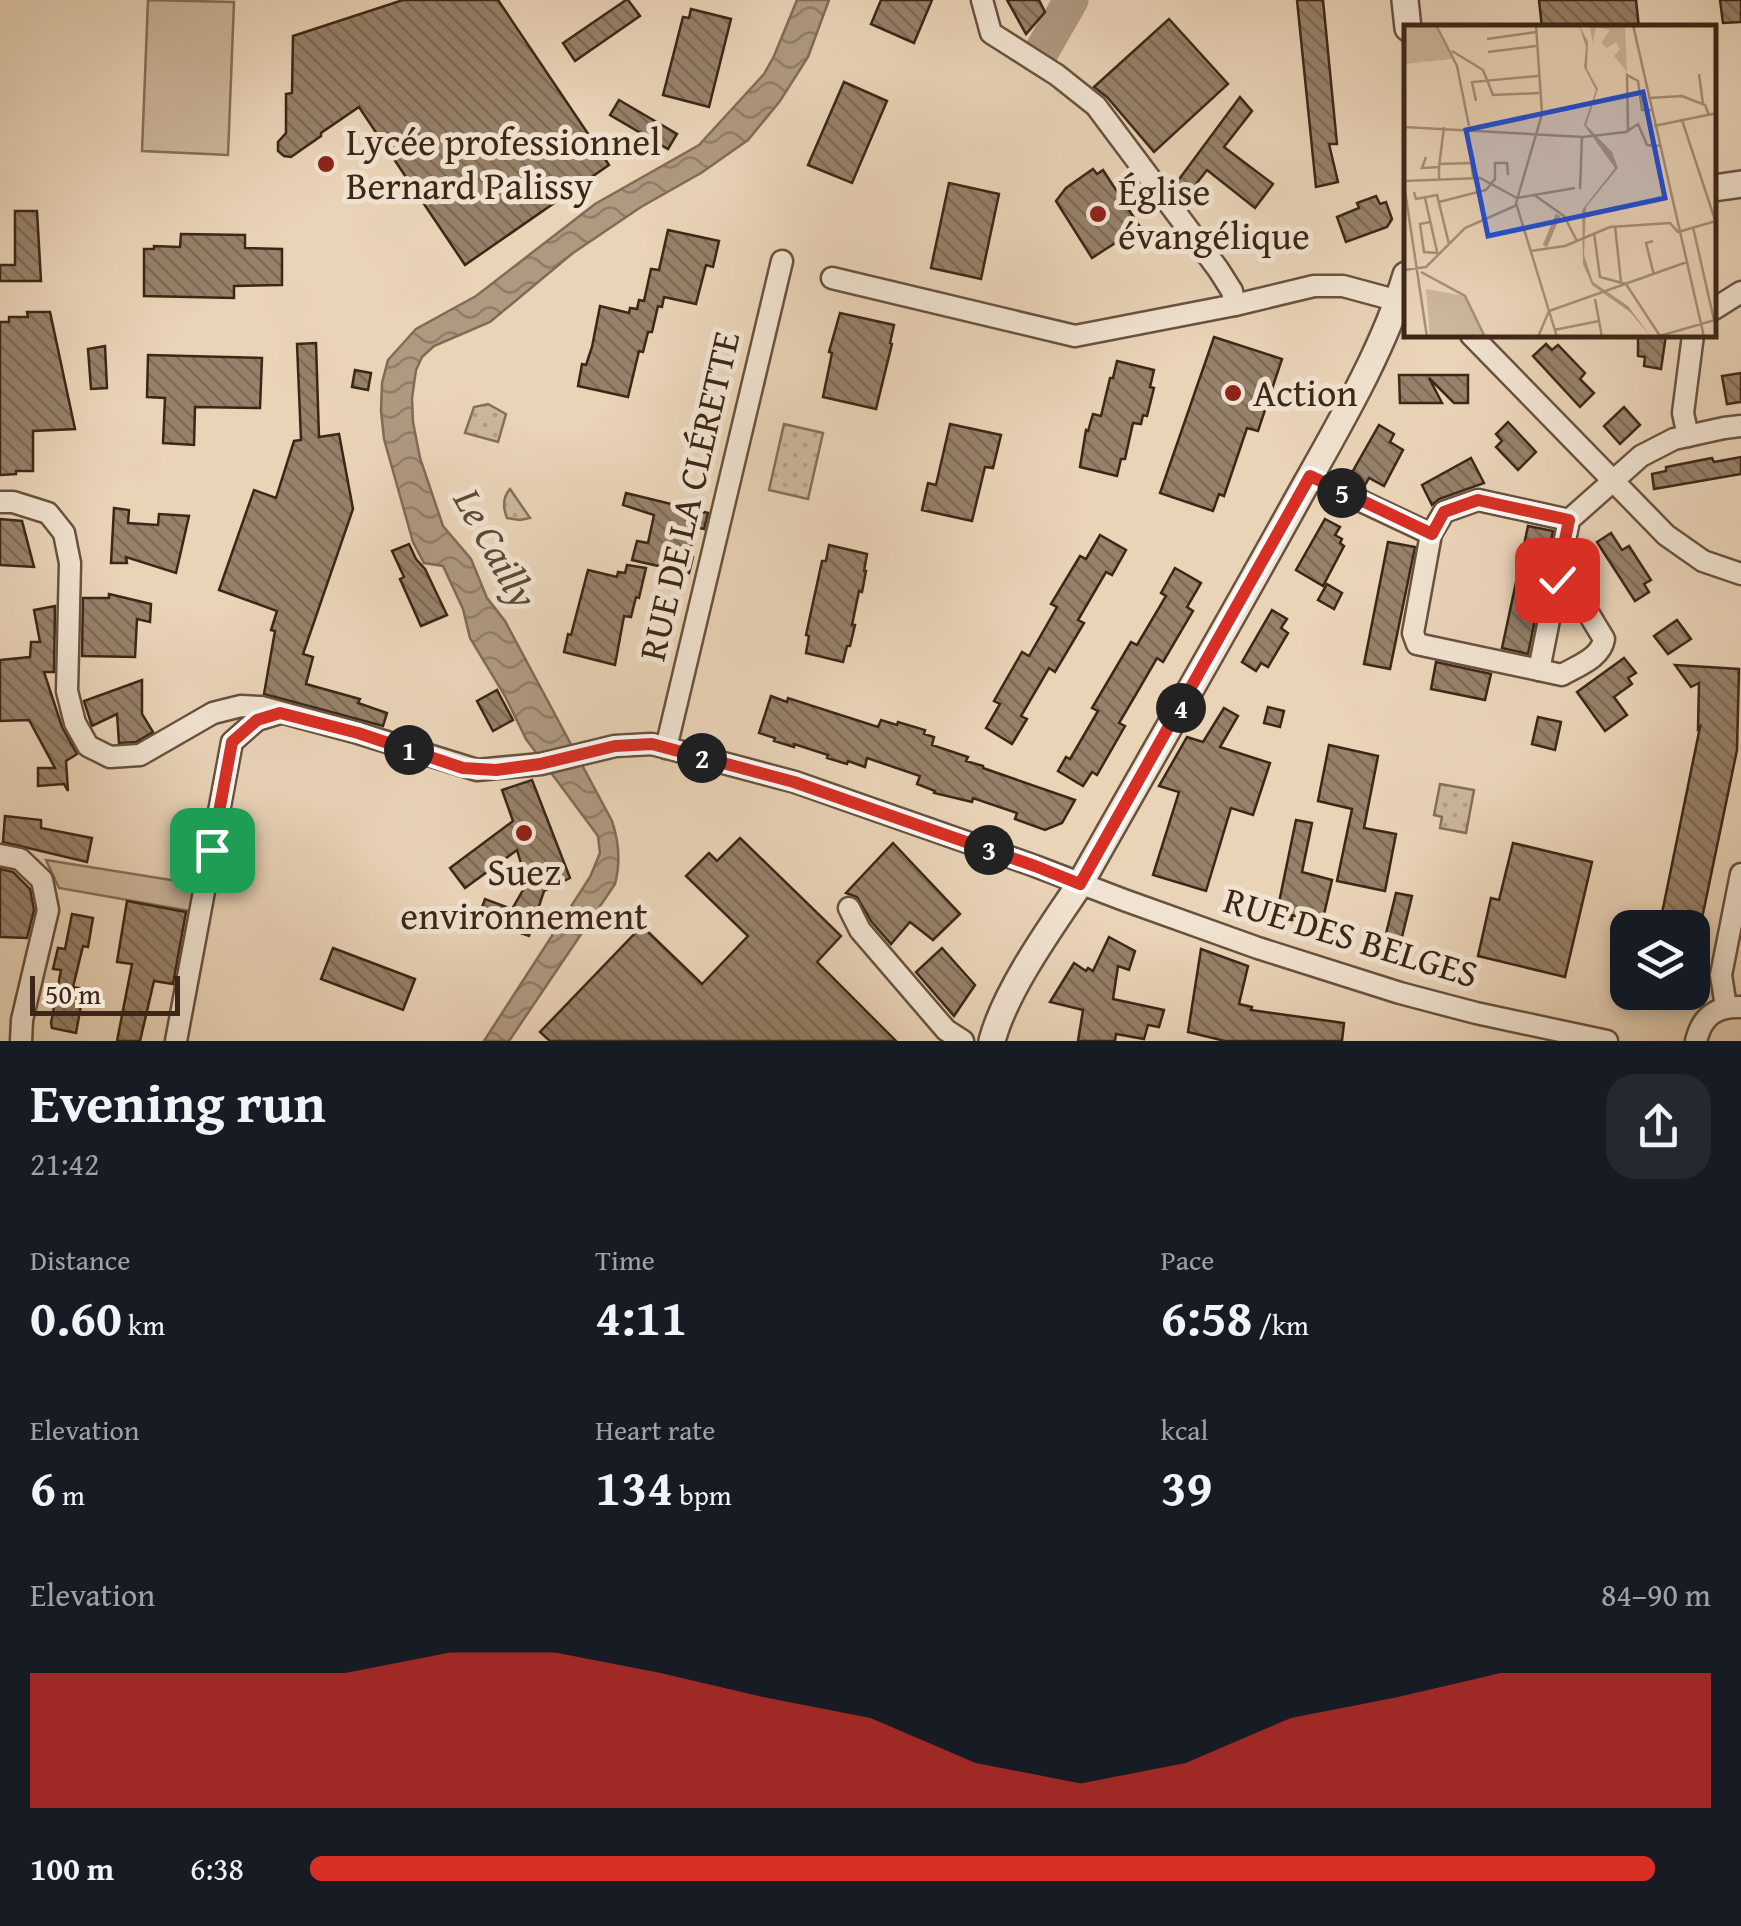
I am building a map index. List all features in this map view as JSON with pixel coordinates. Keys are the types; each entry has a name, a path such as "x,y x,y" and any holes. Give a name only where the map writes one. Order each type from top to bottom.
{"street":[{"path":"982,0 991,33 1096,106 1218,269 1232,291 1235,305"},
{"path":"1405,0 1408,25"},
{"path":"1716,188 1741,184"},
{"name":"RUE DE LA CLÉRETTE","path":"666,748 782,261"},
{"path":"832,278 1075,336 1309,287 1343,286 1402,302 1310,476 1080,884 1007,1002 992,1041"},
{"path":"1716,309 1741,292"},
{"path":"1474,338 1666,535 1703,561 1741,574"},
{"path":"1688,436 1683,413 1693,338"},
{"path":"1539,670 1569,520 1641,456 1674,439 1741,426"},
{"path":"1310,476 1432,534"},
{"path":"1557,580 1570,583 1604,639 1597,654 1562,676 1417,644 1412,634 1432,534 1444,512 1478,500 1569,520"},
{"path":"0,502 48,513 64,533 70,563 68,690 75,723 88,746 110,757 140,755 213,712 232,742"},
{"name":"RUE DES BELGES","path":"213,712 241,706 261,707 358,733 463,768 496,770 615,746 652,744 794,782 1258,948 1400,993 1607,1041"},
{"path":"176,1041 232,742 257,720 280,713"},
{"path":"0,854 20,859 42,880 48,910 20,1041"},
{"path":"1696,1041 1707,1016 1720,1008 1734,1007 1721,975 1741,874"},
{"path":"849,908 860,930 946,1030 963,1041"}],"shaded area":[{"path":"148,0 234,2 228,155 142,151"},
{"path":"488,404 506,414 498,442 465,433 474,407"},
{"path":"784,424 823,433 808,499 769,490"},
{"path":"510,489 530,518 507,518 504,503"},
{"path":"1440,784 1474,790 1466,833 1440,828 1442,817 1434,815"},
{"path":"46,860 196,884 190,911 59,888"}],"water":[{"path":"797,0 829,0 808,57 780,101 748,140 573,253 490,322 434,346 416,370 413,422 420,458 443,526 471,559 487,598 505,621 612,821 618,844 615,884 509,1041 484,1041 590,877 600,853 598,836 526,739 470,638 463,609 443,566 424,563 413,542 384,439 382,383 388,360 416,329 476,296 595,204 699,145 764,74"}],"building":[{"path":"403,0 498,0 609,165 465,265 359,107 291,157 278,151 278,142 286,133 286,94 292,93 293,36"},
{"path":"626,0 640,16 575,61 563,43"},
{"path":"881,0 932,0 914,43 871,24"},
{"path":"1007,0 1039,0 1045,12 1026,34"},
{"path":"1297,0 1323,0 1337,144 1329,144 1338,182 1316,187"},
{"path":"1539,0 1636,0 1639,25 1542,25"},
{"path":"1720,0 1741,0 1741,22 1723,23"},
{"path":"691,9 731,19 709,107 663,95 683,17 689,18"},
{"path":"1169,19 1228,84 1154,152 1094,87"},
{"path":"844,82 887,101 852,183 808,165"},
{"path":"1240,97 1252,111 1224,147 1273,184 1255,208 1207,170 1189,193 1177,182"},
{"path":"619,100 677,134 668,149 610,115"},
{"name":"Église évangélique","path":"1093,169 1097,174 1103,170 1140,227 1092,258 1056,201 1066,188"},
{"path":"949,183 999,194 981,279 931,268"},
{"path":"1376,196 1380,204 1386,202 1392,219 1387,227 1346,242 1337,217"},
{"path":"15,211 37,211 41,281 0,281 0,265 15,265"},
{"path":"668,230 719,241 713,267 706,265 696,304 664,297 643,352 639,351 628,397 578,386 582,364 586,365 592,347 600,306 629,313 630,308 637,309 639,300 644,301 651,269 659,270"},
{"path":"181,234 245,235 245,248 282,249 282,285 234,286 234,298 144,296 144,249 180,247"},
{"path":"27,312 50,312 75,429 33,431 33,471 0,475 0,322 9,322 9,317 28,317"},
{"path":"840,313 894,325 876,409 823,397 832,353 829,352"},
{"name":"Action","path":"1214,337 1282,359 1258,431 1247,428 1224,496 1219,494 1213,511 1160,493"},
{"path":"1638,338 1666,338 1661,369 1644,366 1645,357 1638,356"},
{"path":"316,343 319,437 339,434 353,509 303,654 313,657 306,684 360,699 358,703 387,713 383,726 264,694 277,611 219,590 254,490 276,498 294,441 301,440 297,344"},
{"path":"1546,344 1552,350 1558,345 1585,373 1580,379 1594,393 1580,407 1533,356"},
{"path":"105,346 107,388 91,389 88,349"},
{"path":"148,355 262,358 260,408 195,407 194,445 163,443 165,398 147,397"},
{"path":"1117,361 1154,370 1150,387 1154,388 1147,416 1143,415 1141,424 1133,423 1117,476 1080,467 1086,430 1093,414 1101,416"},
{"path":"355,370 371,373 368,390 352,387"},
{"path":"1741,373 1741,402 1727,404 1722,376"},
{"path":"1399,375 1468,375 1468,403 1454,403 1429,378 1442,403 1400,403"},
{"path":"1624,407 1640,425 1620,444 1604,426"},
{"path":"1508,422 1536,452 1518,470 1496,447 1502,441 1496,434"},
{"path":"950,424 1001,435 993,468 985,467 972,521 922,510 928,483 936,485"},
{"path":"1379,425 1394,434 1390,442 1403,450 1384,486 1369,478 1365,485 1350,476"},
{"path":"1741,457 1741,474 1654,489 1652,474 1666,471 1666,467"},
{"path":"1471,458 1484,483 1432,505 1422,485"},
{"path":"626,493 708,513 704,529 695,527 689,573 632,560 637,541 648,543 654,515 623,505"},
{"path":"114,508 129,510 128,523 158,525 159,514 189,516 176,573 126,557 127,563 111,563"},
{"path":"0,519 22,521 34,567 0,565"},
{"path":"1325,519 1340,527 1335,535 1344,546 1323,586 1296,570"},
{"path":"1528,526 1553,531 1528,654 1502,648"},
{"path":"1611,533 1622,550 1629,546 1651,580 1644,584 1649,592 1635,601 1597,542"},
{"path":"1100,535 1126,550 1112,575 1106,572 1078,620 1084,623 1055,672 1049,668 1021,716 1027,719 1012,744 986,728 1000,704 994,701 1022,652 1029,656 1057,607 1051,604 1080,556 1086,559"},
{"path":"1388,542 1415,547 1390,669 1364,664"},
{"path":"409,544 447,615 421,626 392,551"},
{"path":"829,545 867,554 855,625 843,662 806,653 806,635"},
{"path":"627,565 646,568 631,617 624,616 615,665 564,652 588,570 617,577 618,572 625,573"},
{"path":"1175,568 1201,583 1187,607 1193,611 1163,662 1157,658 1119,723 1125,726 1097,775 1092,772 1083,786 1058,771 1066,757 1070,759 1098,711 1092,708 1131,642 1137,645 1166,596 1161,593"},
{"path":"1327,584 1342,593 1334,609 1318,600"},
{"path":"109,594 151,604 150,622 137,619 135,657 82,656 83,598 109,598"},
{"path":"55,606 54,672 44,672 62,727 77,754 66,761 68,791 64,784 38,786 38,768 55,768 29,720 0,721 0,660 30,657 31,642 40,642 34,610"},
{"path":"1272,610 1287,619 1281,628 1288,633 1268,667 1261,663 1256,671 1242,662"},
{"path":"1677,620 1691,639 1668,654 1654,636"},
{"path":"1624,658 1636,673 1628,678 1632,684 1614,697 1627,715 1605,731 1577,692"},
{"path":"1436,662 1491,674 1485,700 1431,689"},
{"path":"1675,665 1739,669 1737,750 1704,910 1663,910 1700,727 1699,683 1691,687"},
{"path":"142,680 142,714 153,732 136,742 119,743 117,714 92,726 84,701"},
{"path":"497,690 513,720 493,731 477,701"},
{"path":"771,696 878,727 881,720 925,730 924,734 934,737 932,745 968,757 966,761 1075,800 1062,823 1045,830 1015,819 1017,813 973,798 972,802 934,793 917,784 920,776 867,758 865,767 848,761 847,764 794,744 774,741 775,738 759,733"},
{"path":"1268,707 1284,711 1280,727 1264,723"},
{"path":"1224,708 1238,716 1220,747 1270,763 1253,815 1231,808 1206,891 1153,875 1179,792 1159,786 1187,737 1203,742"},
{"path":"1538,717 1561,722 1555,750 1532,744"},
{"path":"1329,745 1378,756 1364,828 1396,834 1385,891 1337,881 1352,809 1318,801"},
{"name":"Suez environnement","path":"532,780 570,878 544,891 529,936 478,918 485,899 512,909 527,883 517,850 465,888 450,868 513,821 502,790"},
{"path":"5,816 41,820 41,828 92,838 87,862 3,842"},
{"path":"1296,820 1312,823 1302,872 1332,880 1322,923 1292,915 1292,920 1276,917"},
{"path":"740,838 841,936 817,962 896,1041 550,1041 540,1032 642,926 702,984 748,936 686,876 709,853 717,861"},
{"path":"893,843 960,914 933,940 910,922 891,944 857,897 846,893"},
{"path":"1513,843 1592,862 1565,977 1478,956 1491,898 1499,900"},
{"path":"0,869 13,872 30,889 34,910 27,938 0,937"},
{"path":"1396,893 1412,896 1401,941 1385,938"},
{"path":"127,901 186,912 173,984 154,981 140,1041 117,1041 132,964 117,962"},
{"path":"72,914 93,918 88,947 83,946 73,987 84,989 76,1033 52,1028 51,1023 61,970 53,969 58,948 65,949"},
{"path":"1109,937 1135,951 1129,970 1118,966 1113,999 1164,1010 1159,1027 1148,1025 1144,1039 1116,1034 1115,1041 1078,1041 1083,1010 1050,1002 1074,963 1093,971"},
{"path":"333,948 415,979 403,1010 321,979"},
{"path":"942,948 975,985 954,1016 916,972"},
{"path":"1201,949 1248,966 1239,1004 1252,1007 1251,1010 1344,1023 1342,1041 1225,1041 1188,1032"}],"waterway":[{"path":"1040,54 1071,0"}],"place":[{"name":"Lycée professionnel Bernard Palissy","path":"326,164"},
{"name":"Église évangélique","path":"1098,214"},
{"name":"Action","path":"1233,393"},
{"name":"Suez environnement","path":"524,833"}],"route":[{"path":"212,850 232,742 257,720 280,713 477,770 540,764 615,746 652,744 794,782 1080,884 1310,476 1432,534 1444,512 1478,500 1569,520 1557,580"}],"water label":[{"name":"Le Cailly","path":"496,548"}]}
